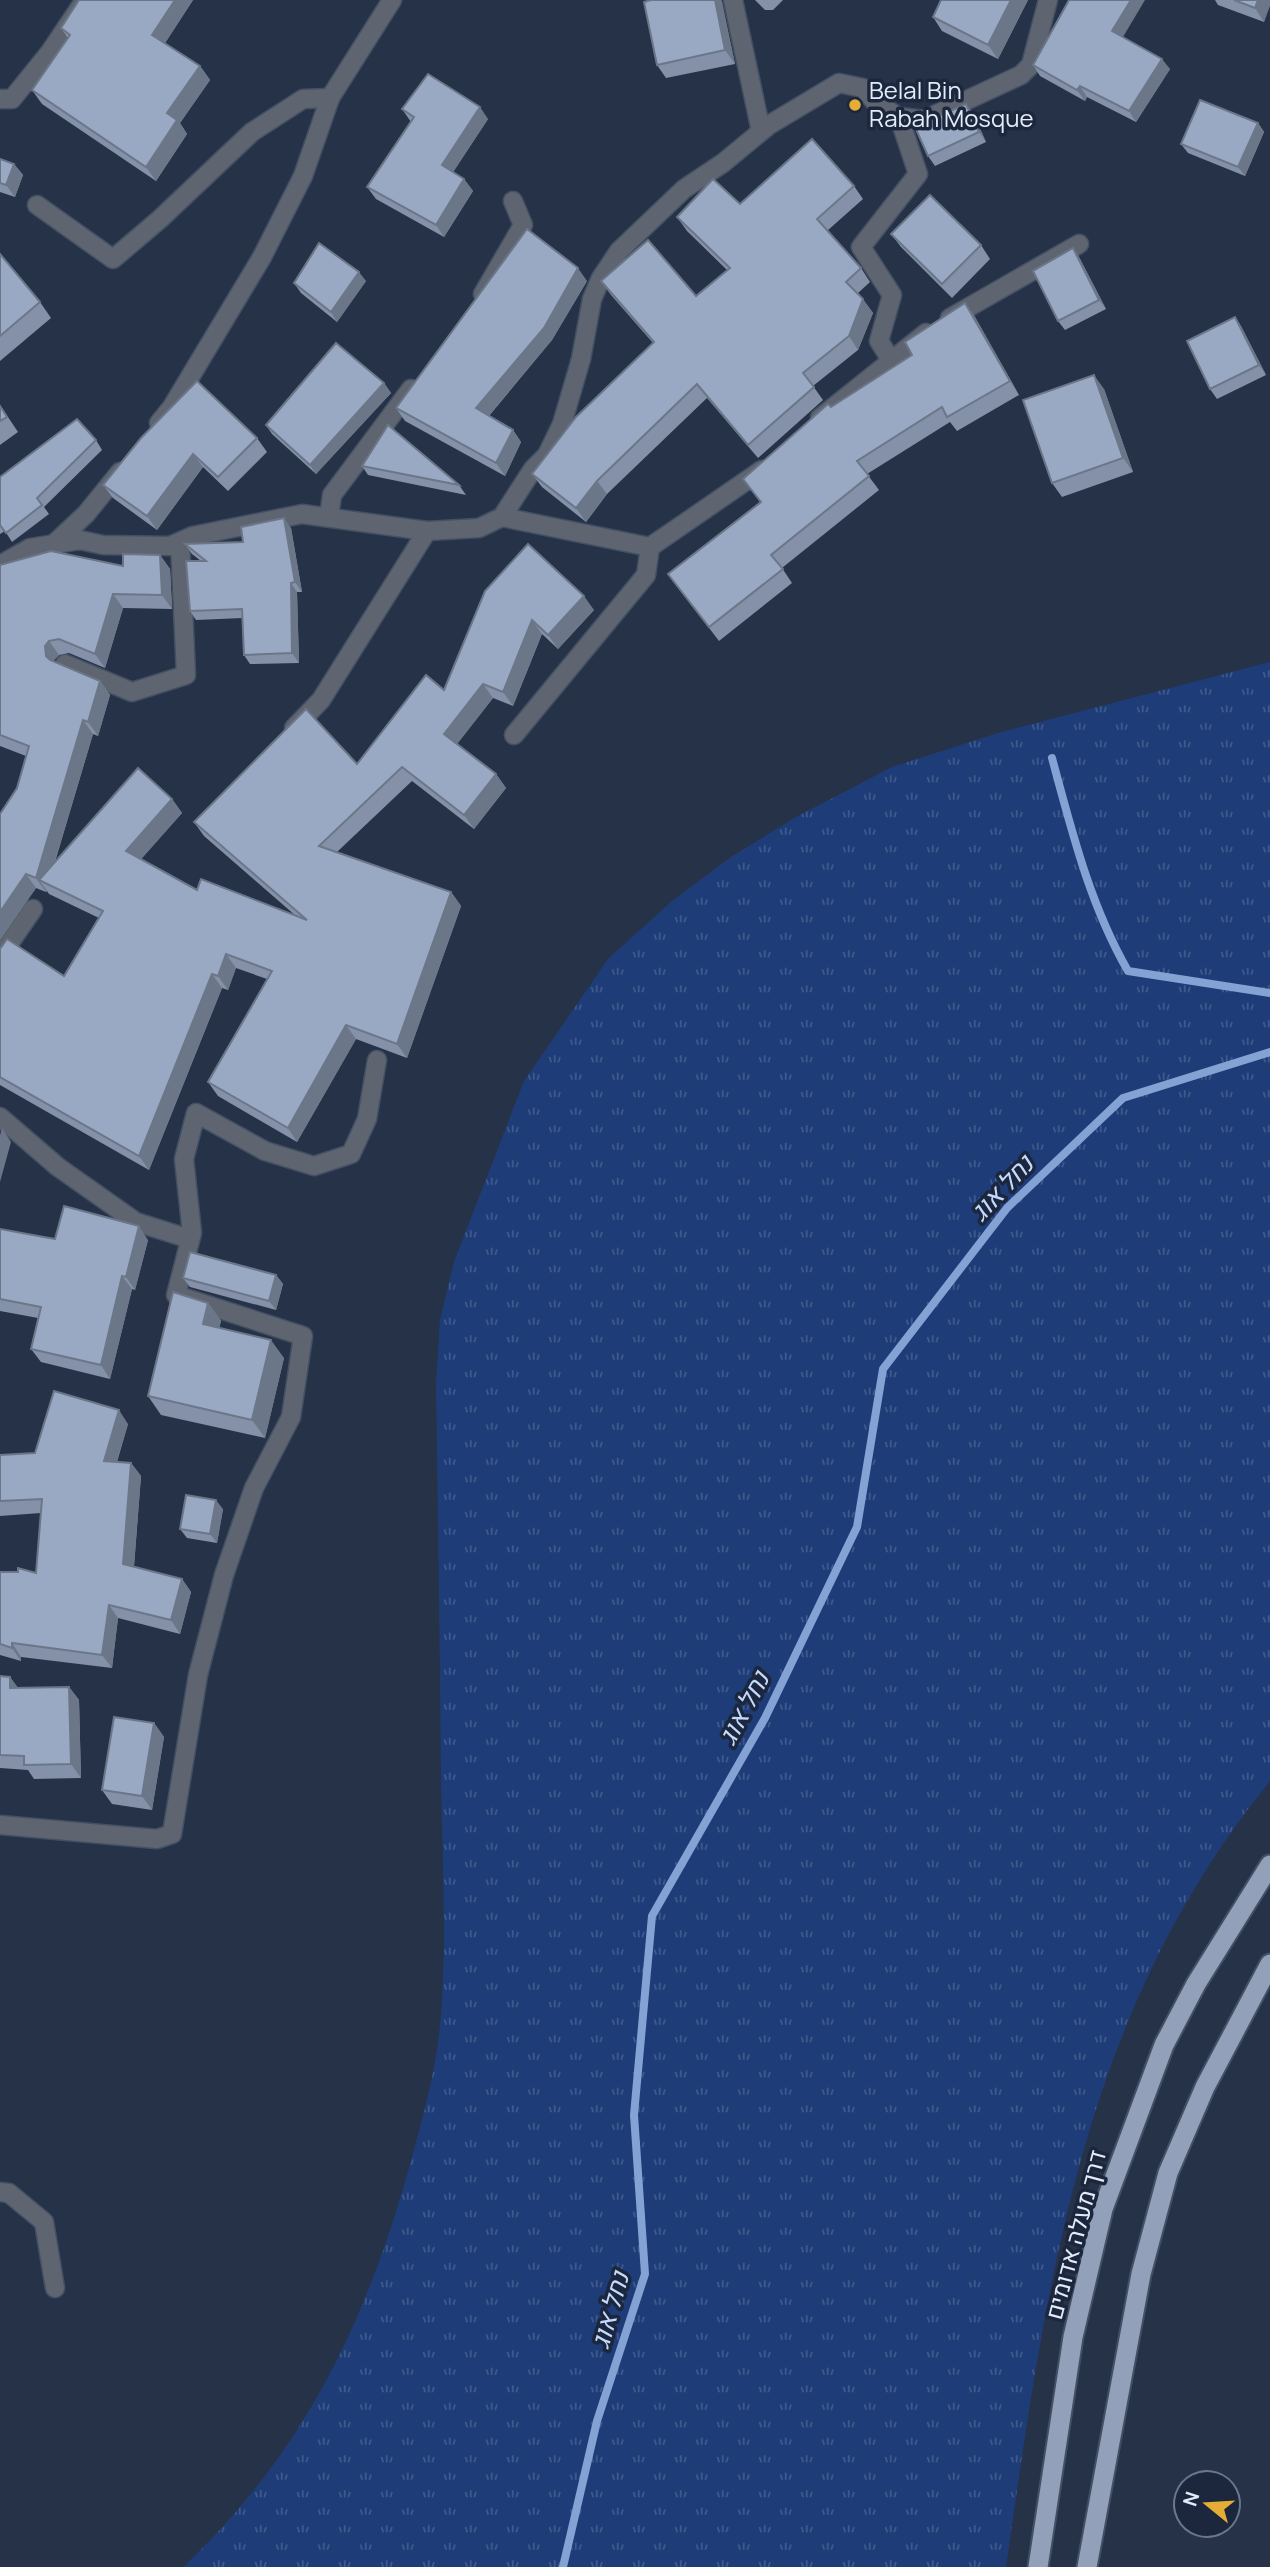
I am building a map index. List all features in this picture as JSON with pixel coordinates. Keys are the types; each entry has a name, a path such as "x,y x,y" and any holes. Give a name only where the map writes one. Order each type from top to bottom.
{"highway":[{"name":"דרך מעלה אדומים","path":"1038,2567 1073,2337 1103,2209 1164,2045 1196,1984 1270,1866"},
{"path":"1087,2567 1141,2274 1168,2174 1205,2087 1270,1964"}],"street":[{"path":"0,99 12,99 50,52 85,0"},
{"path":"146,439 172,407 262,257 303,176 330,98 392,0"},
{"path":"733,0 761,131"},
{"path":"0,565 30,548 80,540 103,545 170,546 268,519 302,514 427,531 479,528 502,517 533,469 547,455 562,424 578,369 592,299 601,278 619,251 684,189 761,131 839,83 863,88 876,103 900,117 924,120 1021,75 1031,65 1048,0"},
{"path":"37,205 113,258 252,132 303,99 330,98"},
{"path":"891,360 879,341 892,295 861,247 918,174 900,117"},
{"path":"472,308 523,225 513,201"},
{"path":"805,432 930,330 1079,244"},
{"path":"329,517 332,495 423,374"},
{"path":"502,517 650,547 755,476 775,458"},
{"path":"54,544 86,514 129,461"},
{"path":"284,738 321,700 427,531"},
{"path":"65,664 132,692 186,675 180,542"},
{"path":"514,735 646,575 650,547"},
{"path":"0,957 33,909"},
{"path":"0,1825 157,1839 172,1834 198,1675 225,1575 254,1488 291,1417 303,1336 176,1295 190,1239 184,1159 196,1113 265,1151 314,1166 351,1154 367,1119 377,1060"},
{"path":"0,1117 58,1167 136,1222 190,1239"},
{"path":"0,2192 9,2193 44,2222 55,2288"}],"green space":[{"path":"1270,662 1270,1781 1206,1870 1155,1962 1114,2057 1083,2154 1058,2254 1038,2356 1006,2567 183,2567 226,2523 264,2477 297,2430 326,2381 352,2329 394,2219 430,2088 439,2032 444,1955 436,1383 440,1320 454,1262 524,1081 608,959 672,901 731,857 796,817 892,767 998,733"}],"building":[{"path":"79,0 175,0 152,35 200,66 167,113 177,120 146,167 32,90 70,35 61,28"},
{"path":"715,0 725,50 657,65 644,2"},
{"path":"941,0 1011,0 988,45 933,17"},
{"path":"1069,0 1131,0 1112,31 1162,59 1129,111 1080,86 1077,90 1033,65"},
{"path":"1234,0 1258,0 1255,8"},
{"path":"428,74 480,107 442,165 464,179 436,225 367,187 414,117 402,109"},
{"path":"1200,100 1258,123 1238,167 1181,144"},
{"path":"966,104 979,132 928,156 915,127"},
{"path":"812,139 854,186 817,219 861,268 846,282 863,299 849,336 803,373 814,387 748,445 697,384 597,481 576,508 532,474 576,417 654,342 601,281 648,240 696,296 730,268 677,217 713,179 740,204"},
{"path":"0,159 14,164 6,185 0,183"},
{"path":"930,195 981,245 942,284 891,234"},
{"path":"527,229 578,268 544,328 476,408 513,430 496,463 396,408"},
{"path":"319,243 359,272 331,312 294,283"},
{"path":"1073,248 1099,300 1058,321 1033,271"},
{"path":"0,254 40,302 0,336"},
{"path":"965,303 1010,381 947,417 942,407 857,461 869,476 771,555 783,569 709,627 668,574 761,502 743,479 828,404 831,407 912,355 905,342"},
{"path":"1235,317 1259,365 1210,389 1187,341"},
{"path":"336,343 384,383 310,465 266,425"},
{"path":"1094,375 1123,458 1052,483 1023,400"},
{"path":"197,381 257,438 218,477 193,454 147,516 103,485 141,438"},
{"path":"0,406 7,417 0,421"},
{"path":"77,419 96,440 37,498 42,505 6,533 0,525 0,477"},
{"path":"388,425 459,485 362,466"},
{"path":"284,518 295,582 291,583 292,653 244,655 242,609 190,611 186,561 206,561 185,544 243,542 241,527"},
{"path":"528,544 584,596 548,635 532,620 503,692 483,684 444,734 496,774 464,815 402,767 319,846 451,892 397,1044 346,1025 288,1128 208,1082 272,971 226,954 218,976 212,974 139,1156 0,1077 0,949 7,939 64,976 103,911 39,880 138,768 172,799 126,851 197,890 201,879 307,920 194,822 306,709 357,764 426,675 444,690 485,591"},
{"path":"51,551 123,566 123,554 160,555 162,595 113,594 95,654 59,639 49,641 45,646 46,656 50,660 100,681 88,722 83,720 36,878 26,874 0,912 0,814 17,788 29,746 0,735 0,565"},
{"path":"64,1206 139,1226 126,1277 122,1276 101,1365 31,1349 41,1307 0,1299 0,1229 55,1239"},
{"path":"190,1252 276,1275 269,1301 183,1278"},
{"path":"173,1292 208,1303 203,1324 271,1340 252,1420 148,1396"},
{"path":"54,1391 119,1410 104,1461 131,1463 123,1564 182,1579 171,1620 109,1605 102,1655 12,1643 12,1648 0,1644 0,1572 18,1572 18,1568 36,1573 42,1499 0,1501 0,1455 35,1453"},
{"path":"186,1495 216,1500 210,1534 180,1529"},
{"path":"0,1676 10,1677 10,1688 69,1687 71,1764 24,1765 24,1756 0,1755"},
{"path":"114,1717 154,1723 142,1796 102,1790"}],"waterway":[{"path":"1052,758 1093,894 1128,971 1270,993"},
{"name":"נחל אוג","path":"563,2567 597,2421 645,2274 634,2115 652,1916 765,1718 857,1527 883,1369 1007,1208 1123,1098 1270,1052"}],"place":[{"name":"Belal Bin Rabah Mosque","path":"855,105"}]}
